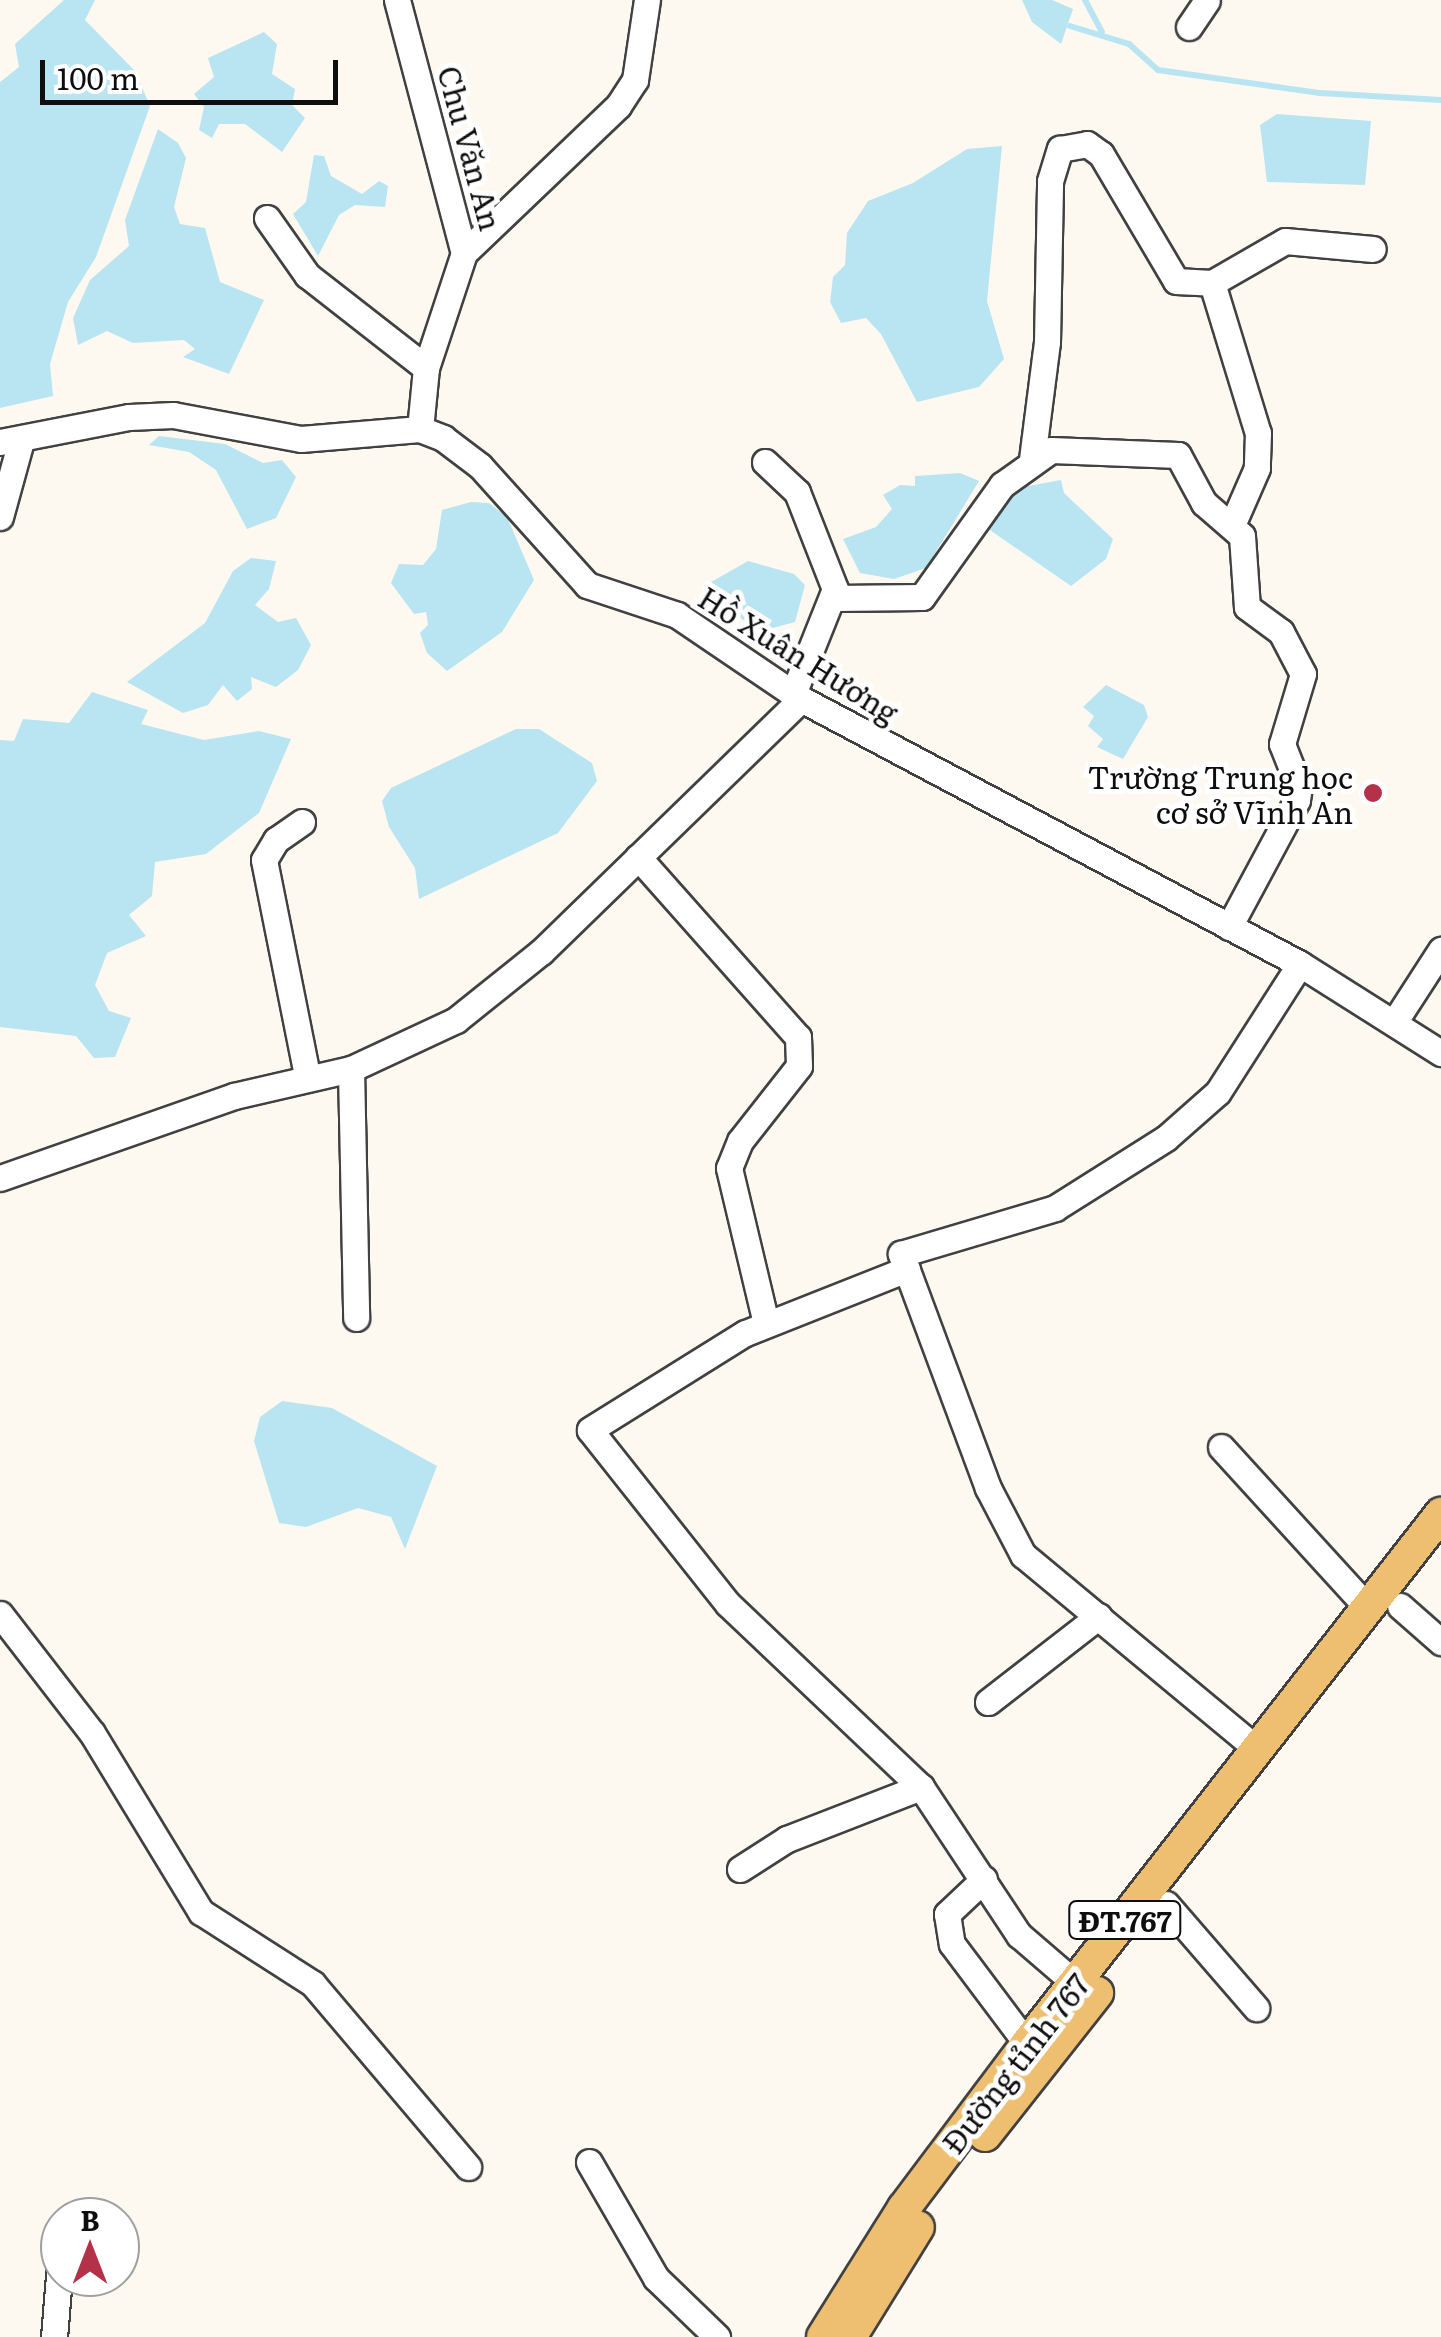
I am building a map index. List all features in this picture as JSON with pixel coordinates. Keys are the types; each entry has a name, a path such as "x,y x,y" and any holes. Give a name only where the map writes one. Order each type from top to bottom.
{"main road":[{"name":"Đường tỉnh 767","path":"822,2337 904,2208 1026,2044 1257,1749 1429,1556 1441,1514"},
{"name":"Đường tỉnh 767","path":"850,2337 940,2194 1166,1904 1385,1608"}],"street":[{"name":"Chu Văn An","path":"397,0 464,254 426,368 420,429"},
{"path":"464,254 618,106 634,80 647,0"},
{"path":"1189,26 1207,0"},
{"path":"1032,459 1047,342 1050,181 1060,148 1087,144 1101,154 1170,275 1212,283 1285,241 1372,249"},
{"path":"267,218 307,275 426,368"},
{"path":"1212,283 1258,434 1257,468 1233,523"},
{"path":"0,517 10,441 129,416 221,420 330,441 420,429"},
{"name":"Hồ Xuân Hương","path":"420,429 480,466 587,585 677,614 797,697 1300,964 1441,1053"},
{"path":"835,598 922,597 1002,485 1032,459 1051,450 1178,455 1204,503 1233,523 1242,536 1247,607 1281,632 1303,686 1282,744 1298,787 1296,800 1229,927"},
{"path":"0,1178 307,1076 351,1070 456,1020 541,952 797,697 835,598 796,492 765,462"},
{"path":"302,822 276,840 264,860 307,1076"},
{"path":"638,857 798,1037 799,1066 740,1141 730,1168 766,1324"},
{"path":"1395,1021 1441,950"},
{"path":"1257,1749 1023,1554 1004,1526 901,1254 1055,1208 1166,1138 1218,1092 1300,964"},
{"path":"351,1070 356,1318"},
{"path":"908,1270 766,1324 592,1424 592,1438 728,1604 921,1787 1019,1935 1076,1984"},
{"path":"1221,1448 1385,1608 1441,1642"},
{"path":"0,1614 92,1733 200,1912 313,1984 468,2167"},
{"path":"988,1702 1100,1616"},
{"path":"740,1869 787,1840 921,1787"},
{"path":"984,1879 947,1914 952,1944 1026,2044"},
{"path":"1166,1904 1256,2008"},
{"path":"589,2162 656,2278 717,2337"},
{"path":"54,2337 57,2297"}],"water":[{"path":"64,0 95,0 85,20 135,71 150,106 96,257 68,302 50,364 53,396 0,408 0,82 19,67 15,44"},
{"path":"1022,0 1052,0 1073,9 1061,44 1032,22"},
{"path":"264,32 277,44 272,74 295,89 292,105 305,118 282,152 245,124 219,124 212,138 199,130 204,107 194,94 214,77 208,58"},
{"path":"1277,114 1371,121 1365,185 1267,182 1260,125"},
{"path":"158,129 178,143 186,158 174,207 180,224 205,228 220,282 264,300 229,374 183,357 195,349 184,340 133,343 107,331 78,345 73,318 90,280 129,246 125,220"},
{"path":"1002,146 987,301 1004,359 979,387 917,402 881,334 866,318 841,323 830,302 833,277 845,265 847,233 868,201 913,183 967,149"},
{"path":"314,155 324,156 331,176 362,194 379,181 388,186 385,207 355,205 339,215 318,256 293,214 306,202"},
{"path":"159,436 225,444 263,463 282,460 296,477 276,518 247,529 216,470 189,452 149,445"},
{"path":"960,473 979,481 926,568 894,579 860,573 843,539 876,527 892,509 883,495 900,485 915,486 915,476"},
{"path":"1061,480 1064,493 1113,539 1106,559 1071,586 984,526 1006,490"},
{"path":"471,502 489,503 507,517 534,580 502,632 447,671 427,653 420,633 428,625 426,612 414,614 391,583 399,564 423,565 436,549 442,510"},
{"path":"251,558 276,561 269,589 255,605 278,622 296,618 311,645 298,670 276,687 251,677 252,689 237,701 223,685 208,705 183,713 127,682 205,623 233,571"},
{"path":"748,561 794,574 805,585 795,622 762,631 732,613 714,613 706,585"},
{"path":"1106,685 1144,705 1148,717 1123,759 1097,747 1103,739 1088,726 1094,716 1083,707"},
{"path":"92,692 148,710 141,724 204,740 259,731 291,739 259,813 206,854 155,862 152,896 129,915 146,936 107,953 95,985 109,1011 131,1018 115,1057 94,1058 76,1036 0,1027 0,740 14,741 23,719 69,723"},
{"path":"516,729 539,729 592,763 597,781 558,833 419,899 415,868 389,827 382,801 391,788"},
{"path":"282,1401 332,1408 437,1466 405,1549 391,1517 358,1508 306,1527 279,1523 254,1441 260,1417"}],"waterway":[{"path":"1085,0 1102,32"},
{"path":"1070,26 1129,44 1158,70 1320,93 1441,100"}],"place":[{"name":"Trường Trung học cơ sở Vĩnh An","path":"1373,793"}]}
